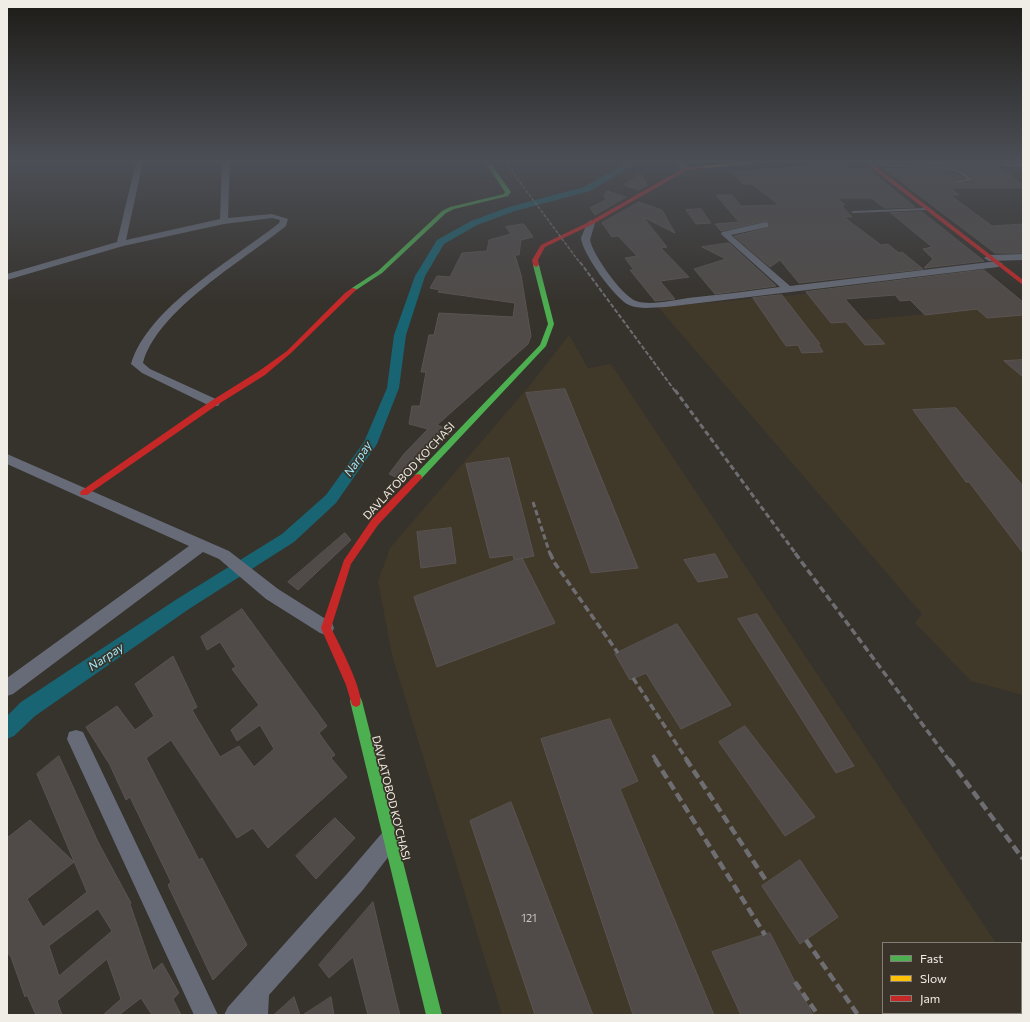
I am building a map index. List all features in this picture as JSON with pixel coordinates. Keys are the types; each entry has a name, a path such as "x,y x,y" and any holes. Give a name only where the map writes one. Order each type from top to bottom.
{"street":[{"path":"121,244 129,210"},
{"path":"224,210 224,221"},
{"path":"84,493 214,403 262,373 289,352 347,294 380,272 444,212 449,210"},
{"name":"DAVLATOBOD KO'CHASI","path":"434,1015 388,840 352,685 326,628 348,564 375,522 543,346 551,324 535,260 543,246 591,223 614,210"},
{"path":"927,210 1023,283"},
{"path":"7,277 121,244 224,221 272,216 284,219 283,224 260,244 186,299 167,316 139,357 137,364 146,371 214,403"},
{"path":"591,223 585,238 586,245 591,255 627,300 637,304 666,304 998,264"},
{"path":"765,225 725,234 787,289"},
{"path":"989,258 1023,257"},
{"path":"7,459 224,555 272,594 326,628"},
{"path":"7,688 202,545"},
{"path":"76,739 206,1015"},
{"path":"236,1015 354,883 388,840"},
{"path":"256,1015 258,992"}],"lane":[{"path":"852,212 909,210"}],"shaded area":[{"path":"807,294 833,323 1023,304 1023,695 971,681 915,623 922,614 658,307"},
{"path":"569,335 588,368 611,364 995,942 882,942 882,1014 1022,1014 1022,982 1023,1015 502,1015 392,655 378,581 390,548 530,385"}],"building":[{"path":"591,210 604,210 595,215"},
{"path":"625,210 662,210 675,233 643,217 667,247 661,248 689,277 660,281 675,299 655,301 630,270 634,270 625,258 637,256 618,236 612,237 602,223"},
{"path":"686,210 701,210 711,223 696,224"},
{"path":"729,210 845,210 852,217 844,217 881,245 888,244 899,253 902,252 923,269 799,283 780,260 770,267 734,236 768,228 768,222 765,221 721,231 715,224 739,222"},
{"path":"938,210 970,210 992,226 1023,224 1023,253 995,253"},
{"path":"922,212 984,261 924,268 933,259 923,249 932,247 891,213"},
{"path":"524,224 533,237 521,240 519,255 515,255 521,275 531,336 528,344 437,425 447,429 402,480 389,474 404,454 428,429 409,424 412,406 420,406 426,372 421,372 429,335 434,335 439,313 513,317 515,303 438,292 440,290 430,288 437,276 450,277 462,253 487,251 489,240 511,234 506,227"},
{"path":"729,243 776,286 715,294 694,269 726,259 702,247"},
{"path":"984,270 1023,302 1023,315 987,318 977,309 925,315 910,300 900,301 895,295 845,299 885,344 865,345 846,322 831,323 806,292"},
{"path":"782,295 820,344 818,344 823,352 802,353 798,345 786,346 753,298"},
{"path":"1023,360 1023,377 1004,361"},
{"path":"565,389 638,568 591,573 526,393"},
{"path":"956,408 1023,486 1023,553 969,482 966,482 913,410"},
{"path":"509,458 534,556 514,560 513,555 490,558 466,464"},
{"path":"451,528 456,563 421,568 417,532"},
{"path":"345,533 351,540 298,590 288,582"},
{"path":"715,554 728,577 698,582 684,560"},
{"path":"522,558 555,623 437,667 414,597"},
{"path":"242,609 327,726 319,733 335,755 331,758 347,777 268,848 253,828 237,838 171,740 146,758 199,860 202,858 247,945 213,980 168,885 171,882 130,797 126,800 110,765 86,727 117,706 135,730 154,716 135,684 173,656 197,707 192,710 220,757 239,746 254,767 274,749 260,725 237,741 231,730 259,705 232,669 236,667 220,642 207,650 201,637"},
{"path":"757,614 854,766 836,773 738,619"},
{"path":"677,624 731,705 681,729 646,673 630,680 615,654"},
{"path":"610,719 638,781 620,789 714,1015 633,1015 541,739"},
{"path":"745,726 815,817 785,836 719,742"},
{"path":"59,756 98,842 131,903 130,904 153,971 162,963 179,993 173,999 181,1015 152,1015 141,998 119,1015 103,1015 121,999 107,959 57,1001 62,1015 36,1015 27,995 25,997 11,957 7,952 7,838 30,820 74,862 27,899 43,927 87,892 37,774","holes":["98,909 112,931 59,976 49,946"]},
{"path":"511,802 593,1015 535,1015 470,821"},
{"path":"335,818 355,838 316,879 296,856"},
{"path":"800,860 838,917 800,944 762,886"},
{"path":"373,902 400,1015 368,1015 353,957 329,978 319,965"},
{"path":"770,933 813,1015 741,1015 712,952"},
{"path":"294,997 300,1015 274,1015"},
{"path":"331,997 334,1015 303,1015"}],"waterway":[{"name":"Narpay","path":"7,729 28,709 183,604 288,538 331,499 370,444 393,388 400,335 420,276 440,242 474,223 510,210"}],"railway":[{"path":"540,210 580,263"},
{"path":"580,262 675,391"},
{"path":"675,390 796,554"},
{"path":"533,502 550,554"},
{"path":"550,553 554,562 618,653"},
{"path":"795,553 949,760"},
{"path":"633,678 687,760"},
{"path":"653,755 656,760"},
{"path":"655,759 765,935"},
{"path":"686,759 767,882"},
{"path":"949,759 1023,859"},
{"path":"806,940 858,1015"},
{"path":"795,982 818,1015"}],"traffic: fast":[{"path":"354,289 380,272 444,212 449,210"},
{"path":"418,477 543,346 551,324 536,265"},
{"path":"356,701 434,1015"}],"traffic: jam":[{"path":"536,265 535,260 543,246 591,223 614,210"},
{"path":"928,210 1023,283"},
{"path":"84,493 214,403 262,373 289,352 347,294 354,289"},
{"path":"356,701 352,685 326,628 347,563 375,522 418,477"}]}
